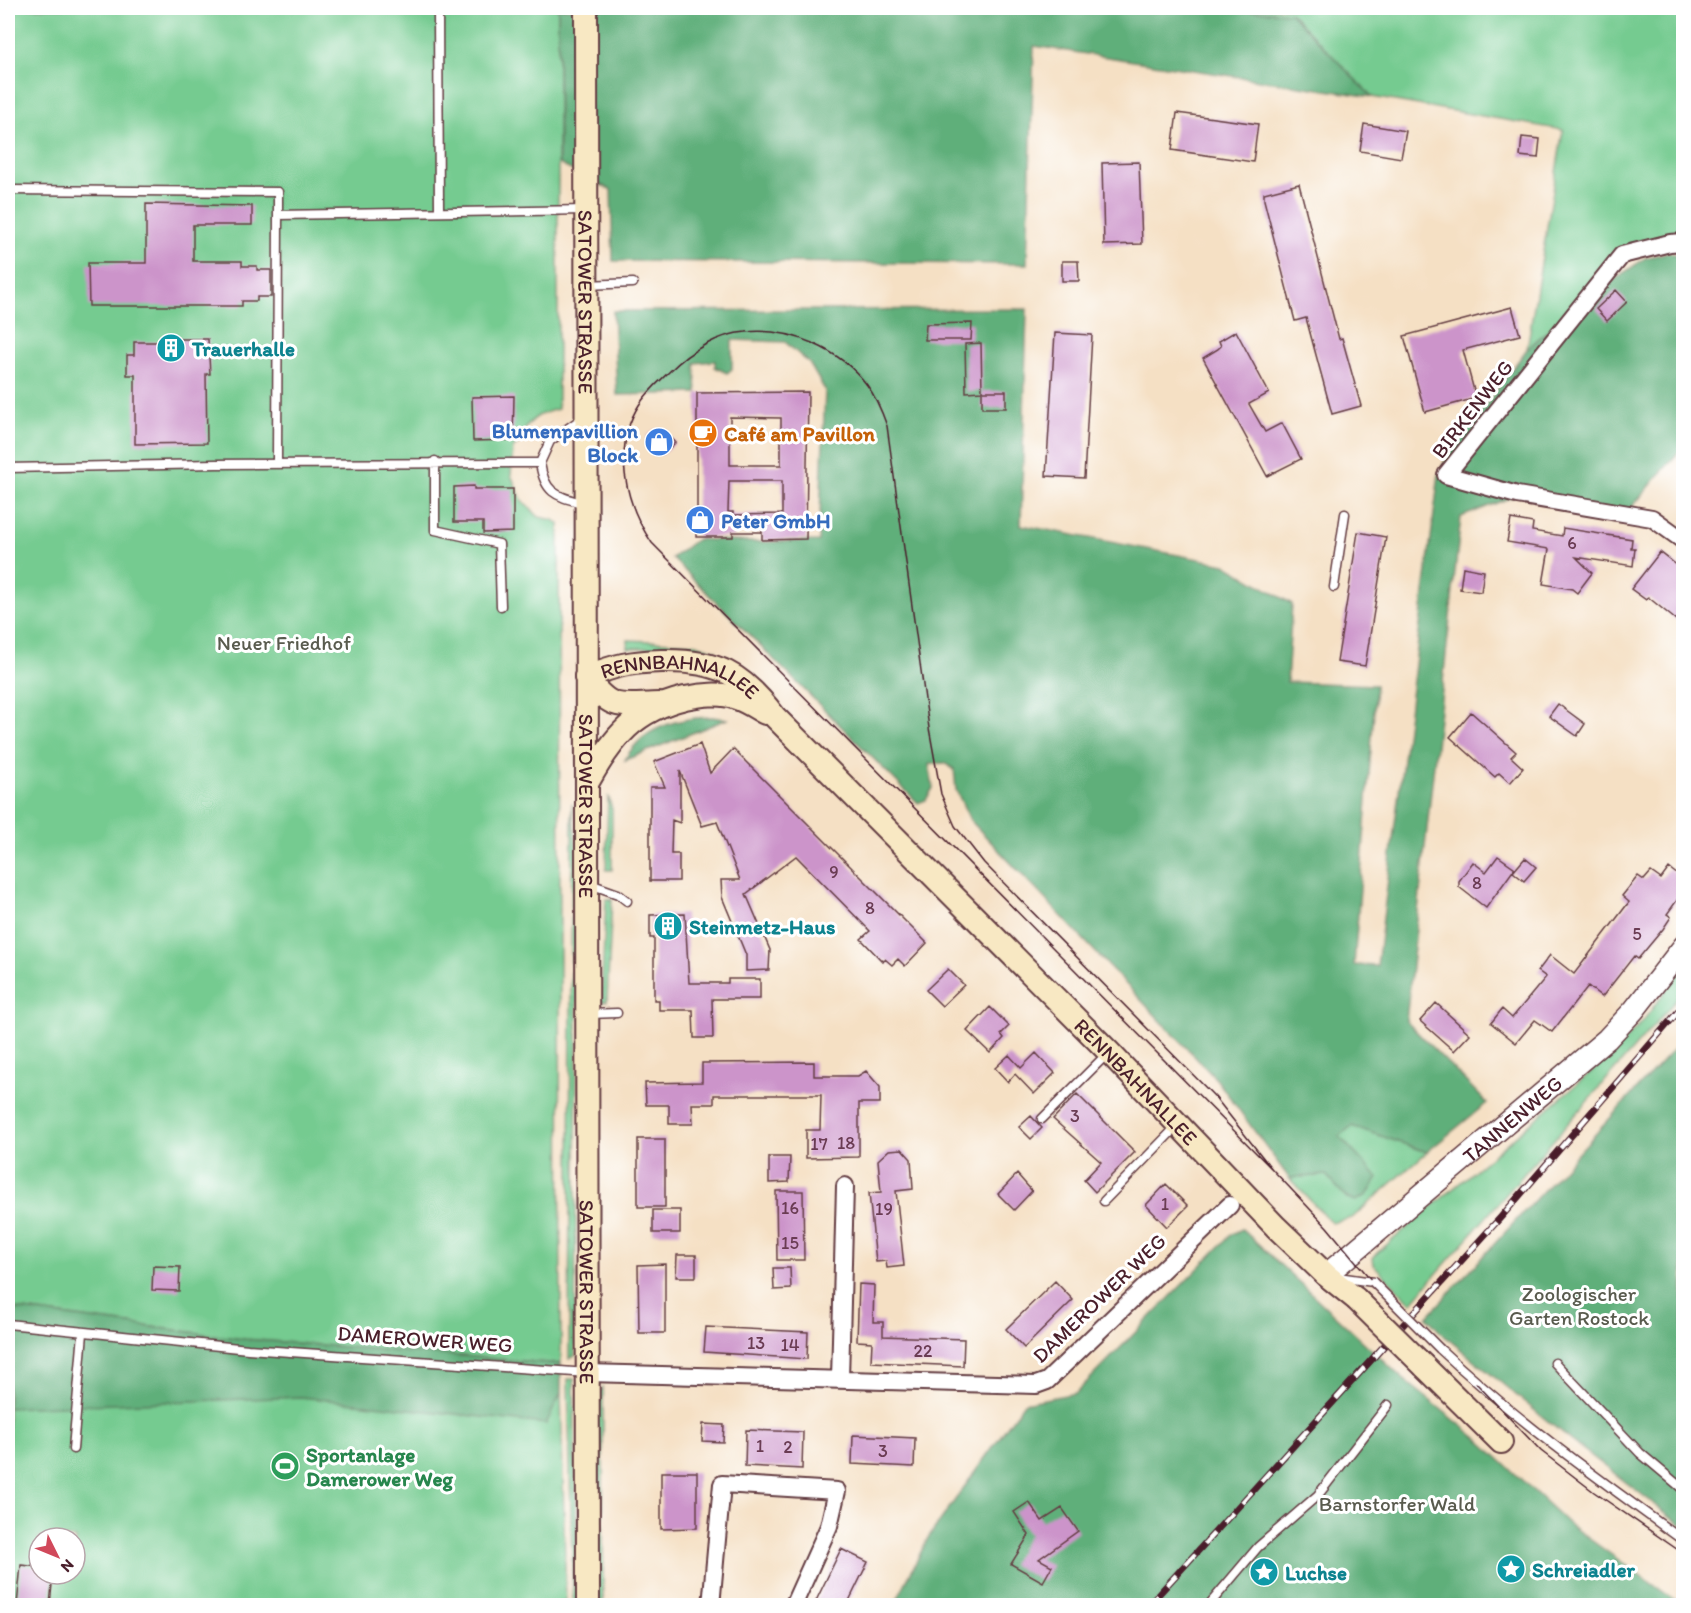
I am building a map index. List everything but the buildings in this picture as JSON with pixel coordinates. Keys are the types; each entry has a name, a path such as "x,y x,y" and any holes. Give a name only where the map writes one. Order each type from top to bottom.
{"main road":[{"name":"SATOWER STRASSE","path":"586,8 588,505 586,677 589,782 585,1014 588,1605"},
{"name":"RENNBAHNALLEE","path":"775,717 737,698 718,694 693,696 660,704 616,705 602,698 586,677 619,663 692,661 714,665 744,683 761,698 775,717 1109,1052 1177,1126 1326,1275 1356,1299 1501,1442"},
{"name":"RENNBAHNALLEE","path":"589,782 602,758 619,736 637,717 660,704"}],"street":[{"name":"BIRKENWEG","path":"1683,242 1622,255 1446,475 1517,495 1652,518 1683,541"},
{"name":"TANNENWEG","path":"1326,1275 1607,1039 1634,1010 1683,946"},
{"path":"840,1379 845,1185"},
{"name":"DAMEROWER WEG","path":"588,1373 1036,1386 1047,1382 1230,1205"},
{"path":"711,1605 722,1484 837,1491 829,1526 793,1605"}],"lane":[{"path":"438,8 439,212"},
{"path":"8,190 278,192 277,463"},
{"path":"278,215 586,210"},
{"path":"586,285 633,283"},
{"path":"587,415 550,441 540,462 548,489 560,497 588,505"},
{"path":"435,462 435,530 499,543 501,606"},
{"path":"8,468 277,463 540,462"},
{"path":"1334,587 1346,514"},
{"path":"587,883 618,894 627,901"},
{"path":"585,1014 617,1013"},
{"path":"1042,1119 1109,1052"},
{"path":"1104,1201 1177,1126"},
{"path":"1326,1275 1373,1282 1476,1383 1559,1451 1683,1542"},
{"name":"DAMEROWER WEG","path":"8,1324 248,1349 588,1373"},
{"path":"72,1449 83,1333"},
{"path":"1555,1363 1640,1453 1683,1490"},
{"path":"1208,1605 1258,1547 1318,1495 1388,1405"}],"green space":[{"name":"Neuer Friedhof","path":"8,8 558,8 558,409 538,416 526,428 513,448 511,475 522,500 539,517 554,520 559,524 561,1364 243,1339 8,1308"},
{"path":"558,8 1203,8 1291,13 1372,97 1034,46 1027,264 613,261 611,190 559,164"},
{"path":"1203,8 1600,8 1683,12 1683,239 1637,248 1527,349 1563,130 1372,97 1291,13"},
{"path":"1669,252 1683,257 1683,447 1627,513 1517,495 1461,517 1406,1021 1487,1103 1427,1152 1352,1126 1339,1136 1378,1178 1367,1195 1356,1201 1347,1198 1326,1175 1289,1178 1217,1080 970,820 956,790 954,769 944,763 929,764 933,788 926,800 918,803 672,558 697,539 753,542 819,541 825,390 809,363 785,342 732,340 732,369 727,373 715,367 715,361 695,363 697,393 617,395 613,311 1027,309 1021,525 1225,564 1292,604 1287,682 1376,685 1354,965 1377,966 1439,474 1447,457 1527,349 1573,309 1645,258"},
{"path":"628,640 693,643 717,651 691,648 628,648"},
{"path":"712,717 727,719 625,760 641,740 662,726 674,722"},
{"path":"608,796 612,809 612,870 606,870"},
{"path":"572,803 578,863 575,1356 569,1359"},
{"path":"606,899 612,899 607,1001 601,1002"},
{"path":"1683,967 1683,990 1669,1008 1411,1303 1374,1265 1373,1258 1377,1253 1610,1056 1643,1021"},
{"name":"Zoologischer Garten Rostock","path":"1683,1039 1683,1526 1568,1438 1442,1334 1427,1317"},
{"path":"1352,1125 1427,1152 1352,1218 1332,1223 1289,1178 1326,1175 1347,1198 1377,1178 1338,1136"},
{"name":"Barnstorfer Wald","path":"1242,1229 1402,1378 1477,1438 1570,1525 1683,1606 894,1606 928,1538 1024,1403 1076,1393 1232,1234"},
{"path":"8,1308 243,1339 561,1364 561,1393 546,1424 301,1397 8,1408"},
{"name":"Sportanlage Damerower Weg","path":"8,1329 561,1393 566,1605 8,1606"},
{"path":"568,1379 574,1379 578,1606 573,1605"},
{"path":"603,1387 603,1606 598,1605 598,1394"}],"tram line":[{"path":"1272,1169 1215,1097 984,863 955,826 941,794 929,728 887,426 879,405 867,385 856,372 829,352 797,337 780,333 763,331 736,333 715,340 686,357 642,400 631,421 626,439 624,457 629,493 635,511 652,543 1272,1169 1327,1227 1373,1282"},
{"path":"1476,1383 1541,1451 1594,1492 1684,1554"}],"railway":[{"path":"1148,1606 1501,1217 1684,1005"}],"place":[{"name":"Trauerhalle","path":"171,348"},
{"name":"Café am Pavillon","path":"703,433"},
{"name":"Blumenpavillion Block","path":"659,442"},
{"name":"Peter GmbH","path":"700,520"},
{"name":"Steinmetz-Haus","path":"668,926"},
{"name":"Sportanlage Damerower Weg","path":"285,1466"},
{"name":"Schreiadler","path":"1511,1569"},
{"name":"Luchse","path":"1264,1572"}]}
